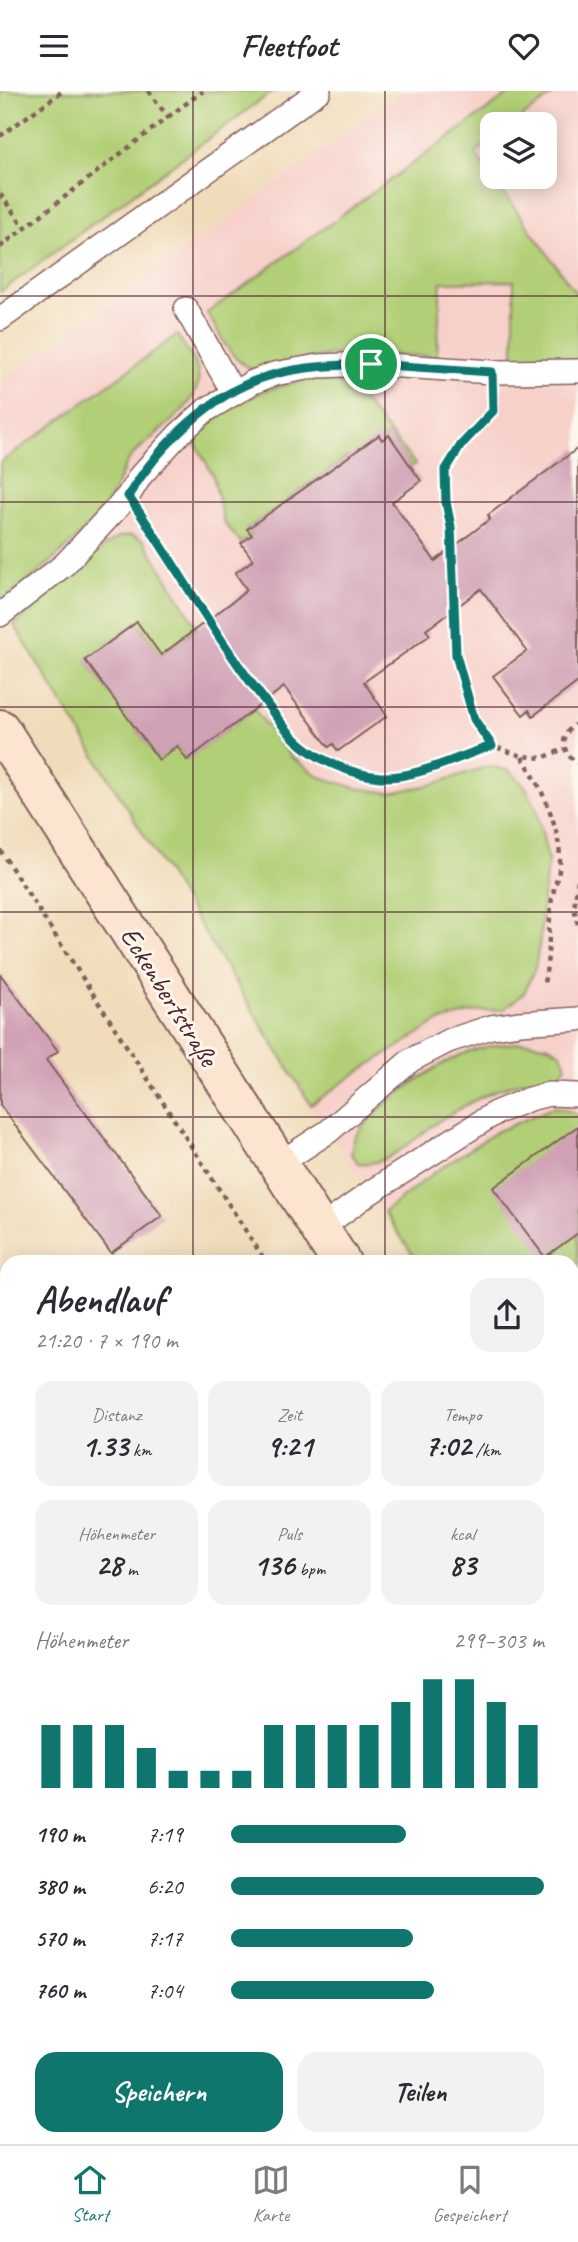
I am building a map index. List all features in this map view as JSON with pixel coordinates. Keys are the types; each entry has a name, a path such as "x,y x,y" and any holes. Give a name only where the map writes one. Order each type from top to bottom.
{"street":[{"name":"Eckenbertstraße","path":"0,729 336,1255"}],"lane":[{"path":"0,319 318,91"},
{"path":"186,309 233,392"},
{"path":"0,615 65,563 128,496 141,475 178,434 233,392 274,375 318,366 371,364 492,372 578,371"},
{"path":"277,1165 329,1131 411,1060 448,1041 491,1027 578,1019"},
{"path":"318,1230 371,1192 495,1113 529,1098 549,1094 578,1095"}],"path":[{"path":"0,136 63,91"},
{"path":"148,91 168,117"},
{"path":"0,247 203,91"},
{"path":"0,194 25,228"},
{"path":"492,372 493,411 461,445 445,471 446,502 451,527 456,655 474,719 492,746 522,756 542,758 564,749"},
{"path":"128,496 160,540 237,665 302,745 339,767 380,777 420,772 492,746"},
{"path":"578,723 567,731 564,740 564,749 569,757 578,763"},
{"path":"520,1023 542,990 548,967 551,906 560,859 547,805 537,780 522,756"},
{"path":"0,850 261,1255"},
{"path":"578,880 574,907 578,925"}],"shaded area":[{"path":"404,91 578,91 578,1255 413,1255 301,1091 0,603 0,383"}],"green space":[{"path":"0,91 273,91 0,292"},
{"path":"513,91 558,91 529,112 484,112"},
{"path":"480,115 480,149 475,153 480,160 480,189 501,189 578,296 578,362 514,362 514,281 441,282 437,356 331,354 254,370 238,361 232,354 207,313"},
{"path":"177,335 192,358 198,376 198,383 188,404 131,457 109,500 85,529 0,603 0,463"},
{"path":"318,380 340,383 355,391 415,464 411,467 389,436 346,458 247,529 252,535 241,543 224,523 213,475 192,437 236,406 265,391 298,382"},
{"path":"131,535 144,540 197,627 161,655 137,622 86,661 159,759 177,746 187,759 254,709 291,757 320,777 356,788 390,793 431,785 488,766 510,771 525,786 537,810 548,860 535,968 524,993 504,1009 473,1012 438,1022 311,1105 14,625 105,546 119,537"},
{"path":"528,1042 549,1046 561,1053 566,1066 559,1076 521,1082 480,1098 442,1119 402,1149 381,1160 358,1163 351,1153 355,1137 374,1114 436,1068 478,1049"},
{"path":"554,1107 578,1116 578,1255 413,1255 384,1212 435,1172 496,1132"}],"building":[{"path":"379,435 382,440 389,435 421,481 392,502 435,561 490,519 488,515 578,448 578,682 533,716 529,710 523,715 493,676 527,651 481,589 426,630 430,635 364,682 387,716 338,751 333,744 329,747 284,687 187,760 177,746 159,760 85,660 137,622 161,655 232,602 247,590 235,573 253,560 241,543 252,535 247,529"},
{"path":"0,974 58,1051 46,1060 162,1216 111,1253 0,1105"},
{"path":"578,1126 578,1233 548,1255 543,1255 493,1188"}],"route":[{"path":"371,364 492,372 493,411 461,445 445,471 446,502 451,527 456,655 474,719 492,746 420,772 380,777 339,767 302,745 237,665 160,540 128,496 141,475 178,434 206,410 253,381 318,366 371,364"}]}
